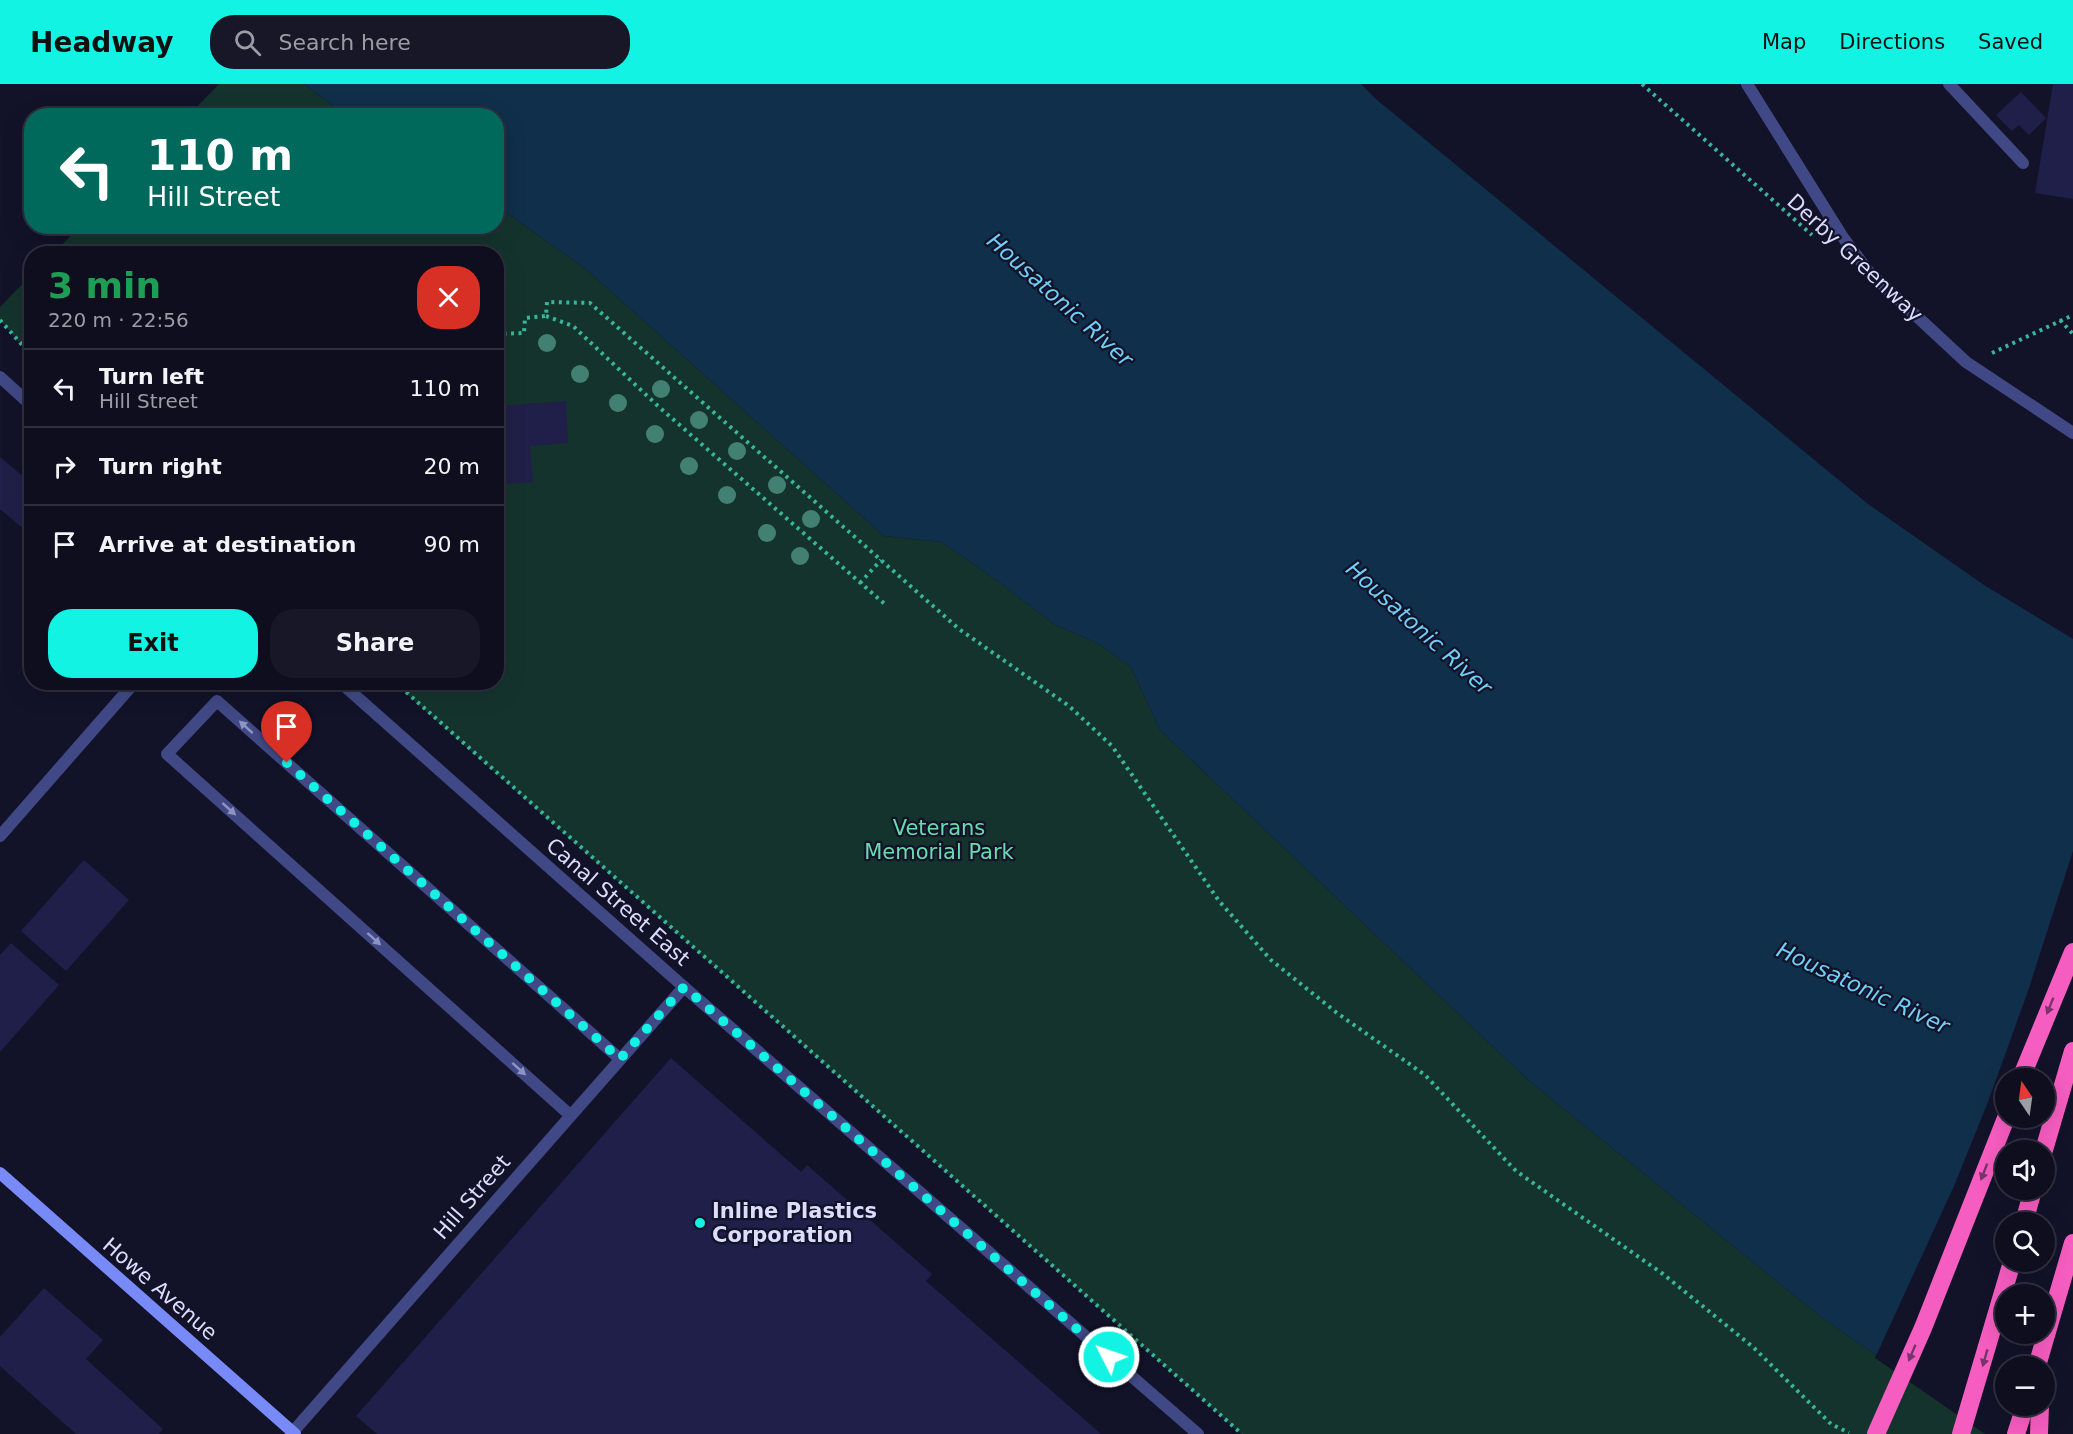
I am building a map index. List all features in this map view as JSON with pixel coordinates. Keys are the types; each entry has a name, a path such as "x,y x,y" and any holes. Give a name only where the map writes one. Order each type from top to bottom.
{"highway":[{"path":"2025,1068 2073,952"},
{"path":"2047,1140 2073,1051"},
{"path":"1876,1434 1923,1328 2002,1128"},
{"path":"2042,1356 2073,1243"},
{"path":"1961,1434 2009,1272"},
{"path":"2016,1434 2022,1416"},
{"path":"2039,1434 2040,1416"}],"main road":[{"name":"Howe Avenue","path":"0,1173 293,1433"}],"street":[{"path":"1747,84 1842,236 1868,271 1966,362 2073,433"},
{"path":"1949,84 2023,163"},
{"path":"0,377 24,399"},
{"path":"0,836 128,690"},
{"name":"Canal Street East","path":"349,690 684,987 1198,1434"},
{"path":"570,1115 167,754 217,701 620,1059"},
{"name":"Hill Street","path":"293,1433 684,987"}],"path":[{"name":"Derby Greenway","path":"1642,84 1817,240"},
{"path":"546,316 547,302 590,303 959,629 1069,706 1112,746 1219,901 1271,960 1337,1013 1425,1075 1516,1171 1663,1274 1753,1347 1831,1424 1851,1434"},
{"path":"1966,362 1995,352 2073,315"},
{"path":"504,334 524,333 525,318 546,316 573,326 659,408 887,606"},
{"path":"0,320 24,347"},
{"path":"2060,321 2073,334"},
{"path":"860,583 881,560"},
{"path":"404,690 1242,1434"}],"green space":[{"path":"219,84 304,84 337,108 196,108"},
{"name":"Veterans Memorial Park","path":"504,211 587,270 884,536 941,542 1054,624 1099,644 1131,667 1160,730 1528,1080 1821,1317 1990,1434 1241,1434 402,690 504,690 504,246 61,246 72,234 504,234"},
{"path":"24,282 24,348 0,320 0,307"}],"water":[{"name":"Housatonic River","path":"304,84 1361,84 1376,99 1868,504 1984,585 2073,639 2073,1434 1990,1434 1821,1317 1528,1080 1160,730 1131,667 1099,644 1054,624 941,542 884,536 587,270 504,211 504,108 337,108"}],"pier":[{"path":"2073,851 2073,1434 1985,1434 1875,1358 1954,1186 1995,1083 1995,1128 2055,1128 2055,1068 2000,1068 2028,991"}],"building":[{"path":"2053,84 2073,84 2073,199 2035,193"},
{"path":"2021,92 2046,118 2029,135 2019,125 2012,131 1996,115"},
{"path":"566,401 568,443 530,446 533,482 504,484 504,405"},
{"path":"0,457 24,477 24,529 0,509"},
{"path":"84,860 129,900 66,971 21,931"},
{"path":"11,943 59,985 0,1052 0,955"},
{"name":"Inline Plastics Corporation","path":"671,1058 801,1172 807,1165 932,1274 926,1281 1101,1434 377,1434 356,1416"},
{"path":"44,1288 103,1340 86,1359 163,1429 159,1434 76,1434 0,1366 0,1337"}],"place":[{"name":"Inline Plastics Corporation","path":"700,1223"}],"route":[{"path":"287,763 620,1059 684,987 1109,1357"}]}
